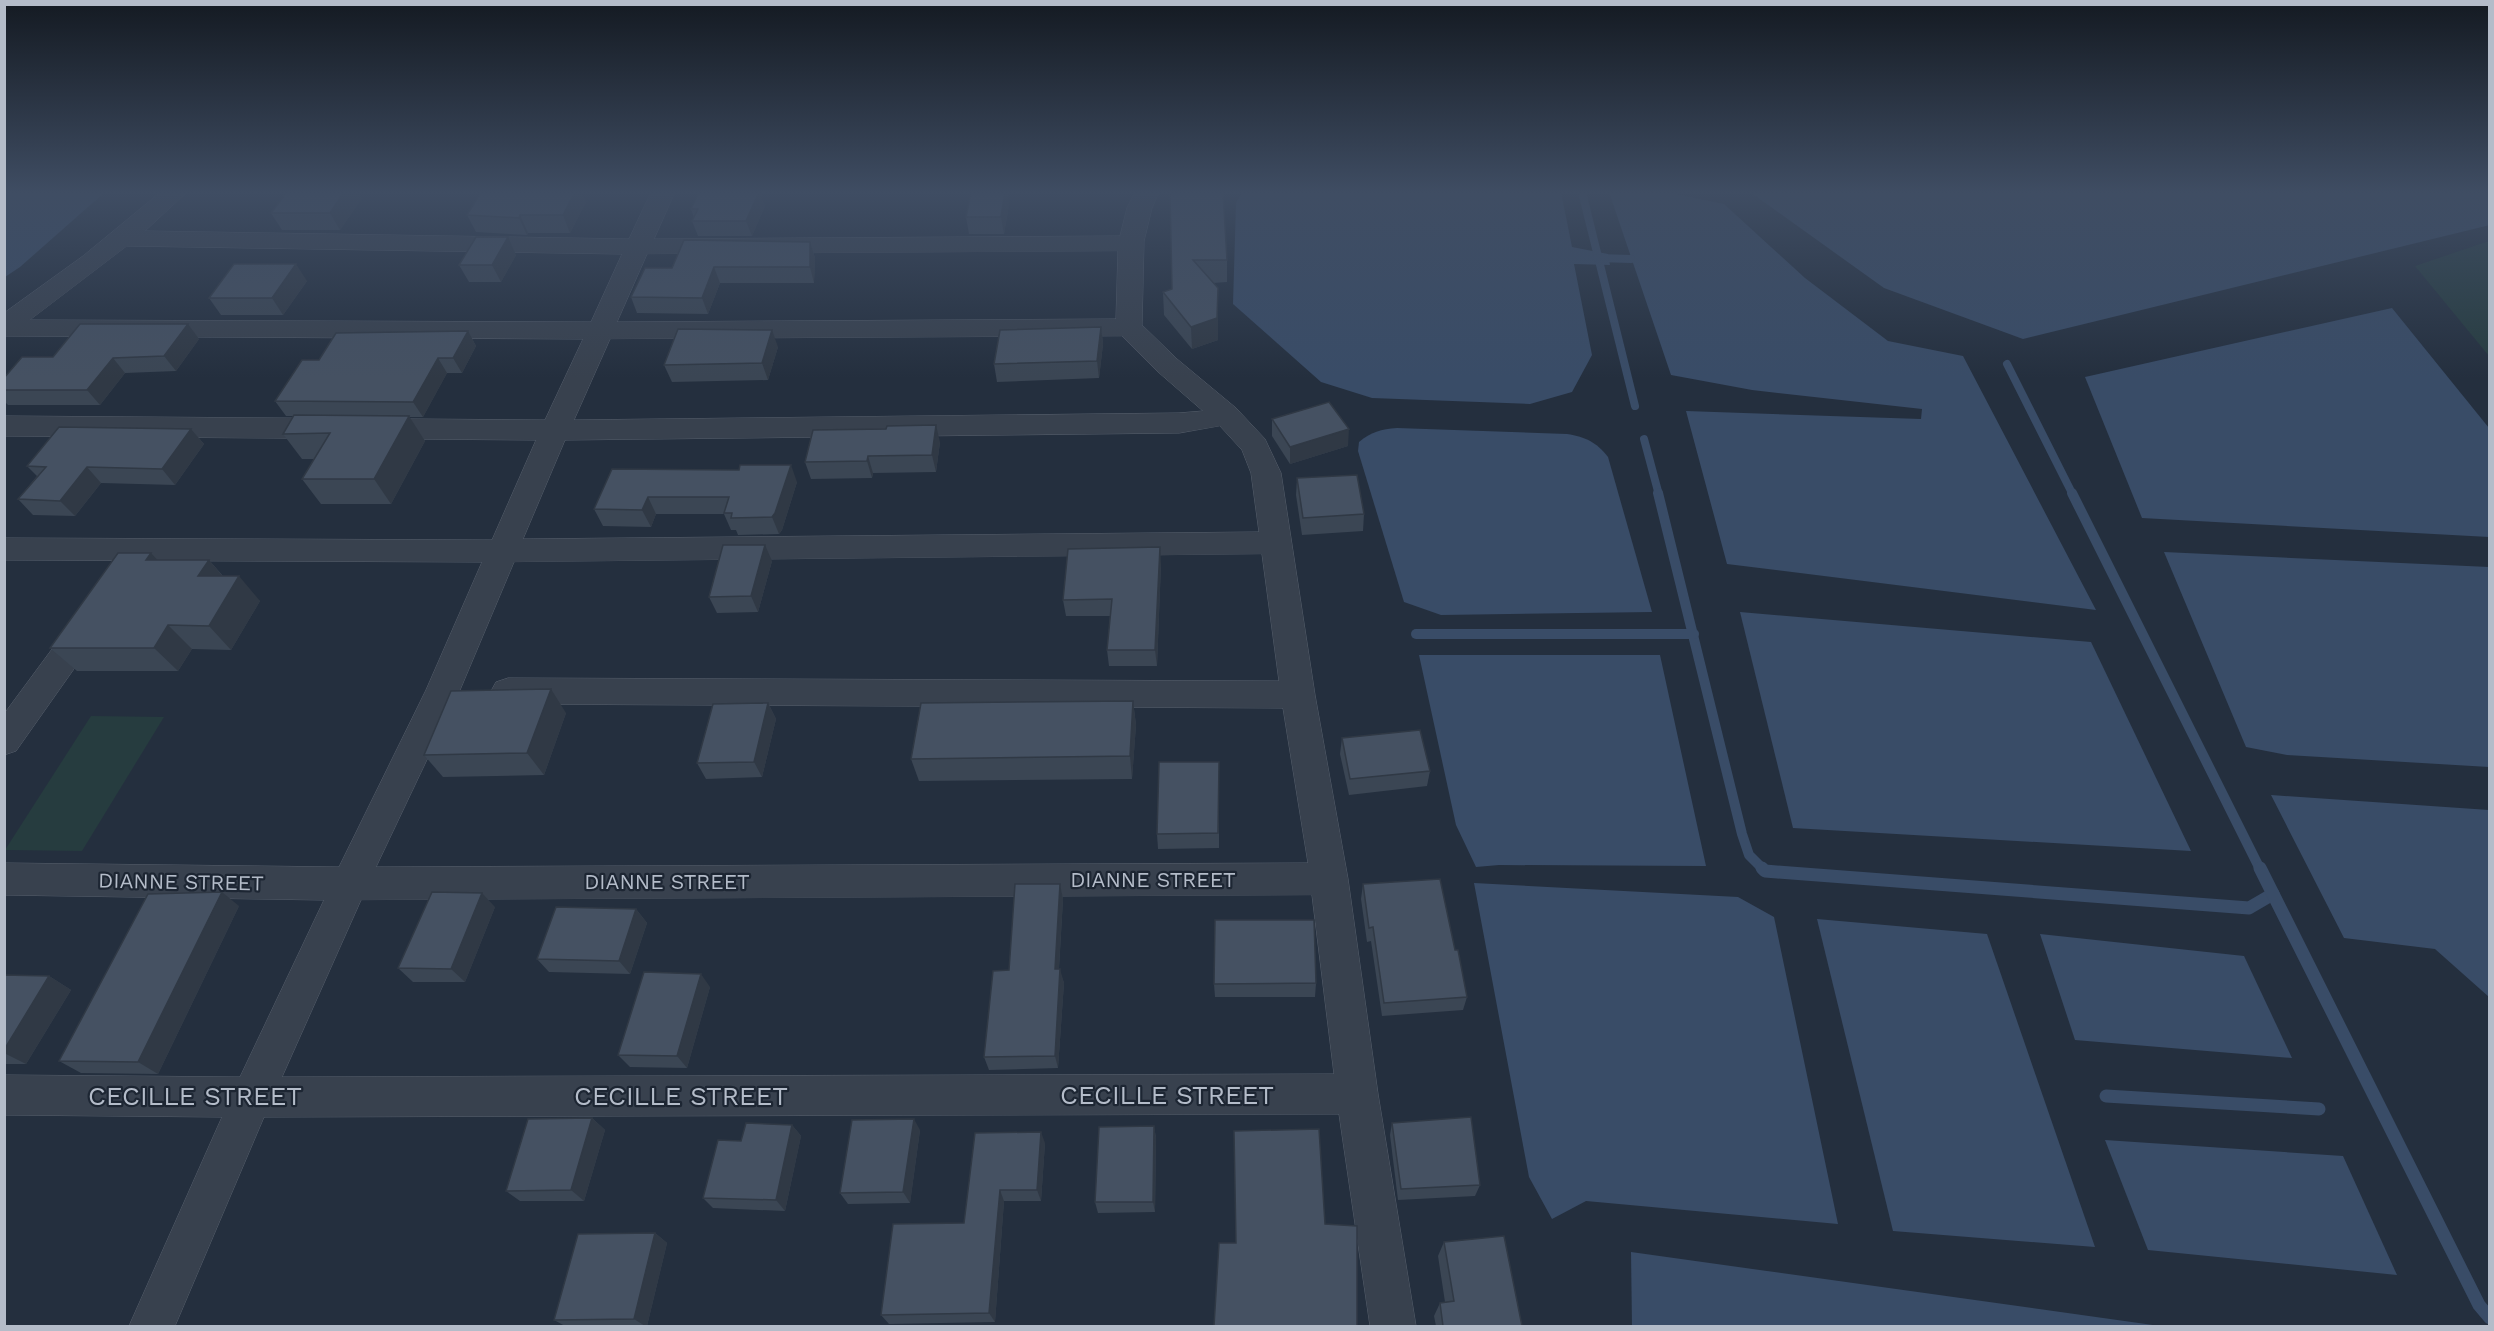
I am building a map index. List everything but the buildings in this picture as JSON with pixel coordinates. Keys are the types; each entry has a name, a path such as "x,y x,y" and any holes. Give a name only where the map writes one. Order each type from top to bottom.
{"street":[{"path":"4,327 101,254"},
{"path":"152,1326 252,1097 443,690 555,429 636,254"},
{"path":"1129,327 1130,254"},
{"path":"4,327 600,331 1129,327 1167,365 1226,415 1255,446 1266,473 1298,695 1329,879 1357,1094 1393,1326"},
{"path":"4,426 555,429 1179,423 1226,415"},
{"path":"4,549 503,551 1275,543"},
{"path":"4,741 18,700 114,587 142,550"},
{"path":"443,690 1298,695"},
{"name":"DIANNE STREET","path":"4,879 350,884 1329,879"},
{"name":"CECILLE STREET","path":"4,1095 252,1097 1357,1094"}],"green space":[{"path":"2451,254 2490,254 2489,356 2415,266"},
{"path":"91,716 164,717 82,851 5,850"}],"water":[{"path":"5,254 35,254 20,267 5,277"},
{"path":"1234,254 1608,254 1610,265 1574,264 1592,355 1572,392 1530,404 1372,398 1321,382 1233,304"},
{"path":"1630,254 1779,254 1805,278 1888,341 1963,356 2096,610 1727,564 1686,411 1921,419 1922,409 1752,390 1671,375"},
{"path":"1837,254 2371,254 2023,339 1884,288"},
{"path":"2392,308 2489,428 2489,537 2142,518 2085,377"},
{"path":"1397,428 1567,434 1595,444 1608,457 1652,612 1441,615 1404,602 1358,451 1359,442 1372,433"},
{"path":"2164,552 2489,567 2489,767 2287,755 2246,747"},
{"path":"1740,612 2091,642 2191,851 1793,828"},
{"path":"1419,655 1660,655 1706,866 1499,865 1476,867 1456,825"},
{"path":"2271,795 2489,810 2489,997 2435,949 2344,938"},
{"path":"1474,883 1738,897 1774,917 1838,1224 1586,1201 1552,1219 1529,1177"},
{"path":"1817,919 1987,934 2095,1247 1893,1231"},
{"path":"2040,934 2244,956 2292,1058 2075,1040"},
{"path":"2105,1140 2343,1156 2397,1275 2148,1250"},
{"path":"1631,1252 2160,1326 1632,1326"}],"waterway":[{"path":"1597,254 1598,258"},
{"path":"1598,258 1631,259"},
{"path":"1598,258 1635,406"},
{"path":"2007,364 2073,495"},
{"path":"1644,439 1659,495"},
{"path":"1658,493 1693,634"},
{"path":"2073,495 2260,869"},
{"path":"1416,634 1693,634"},
{"path":"1693,634 1742,834 1749,855 1765,871 2249,908 2273,894"},
{"path":"2260,868 2479,1305 2490,1318"},
{"path":"2106,1096 2319,1109"}]}
